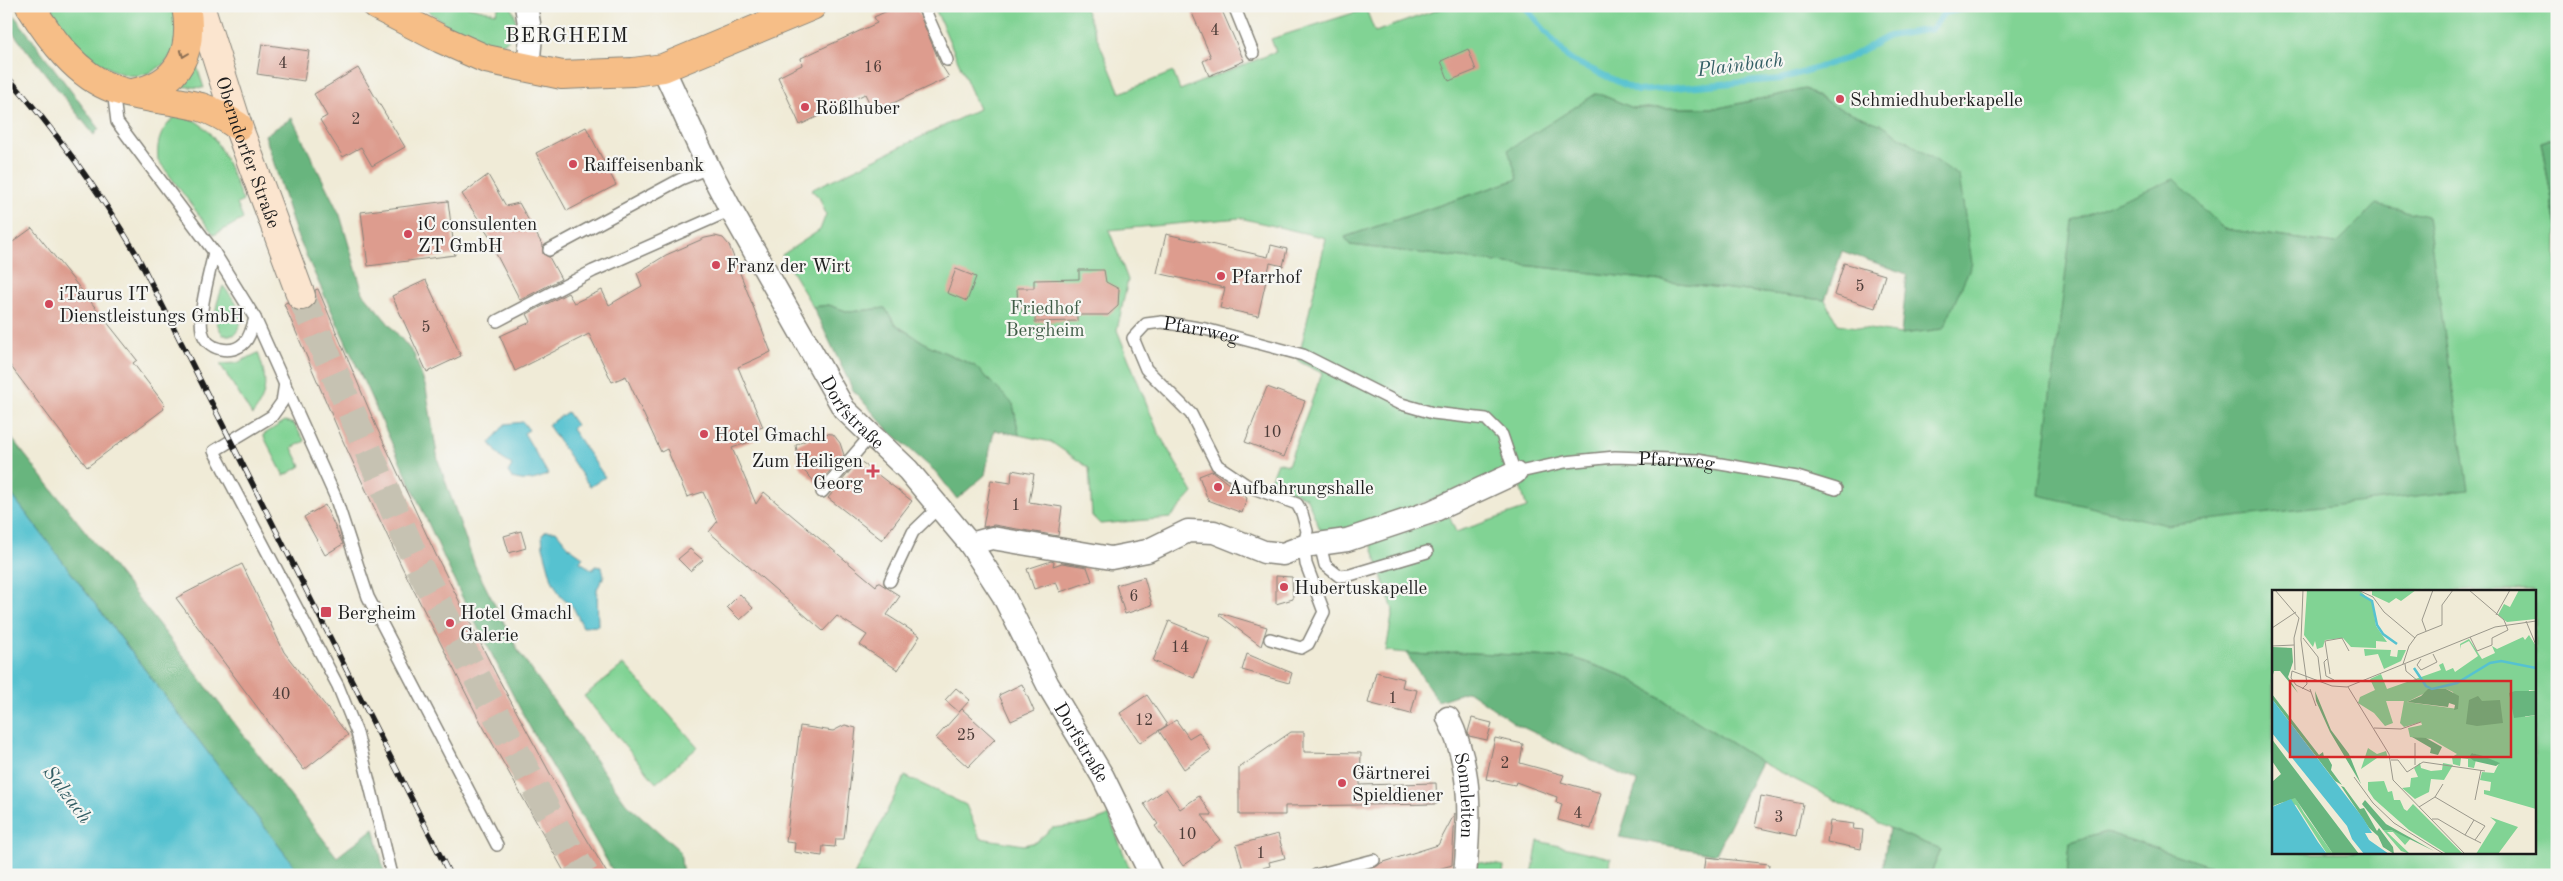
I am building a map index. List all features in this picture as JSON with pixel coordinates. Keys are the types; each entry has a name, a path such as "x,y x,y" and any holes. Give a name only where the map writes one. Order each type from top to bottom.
{"main road":[{"path":"30,6 63,52 89,76 122,91 216,112 238,126"},
{"path":"122,91 144,91 163,82 175,71 184,57 190,38 186,6"},
{"name":"Oberndorfer Straße","path":"200,6 238,126 301,296"},
{"path":"377,6 441,39 486,59 562,75 633,72 663,68 783,12 812,6"}],"street":[{"path":"526,6 531,35 528,69"},
{"name":"Dorfstraße","path":"663,68 709,168 731,210 844,409 908,470 970,544 1003,595 1048,685 1102,777 1151,875"},
{"name":"Pfarrweg","path":"970,544 992,538 1112,558 1147,551 1188,531 1214,532 1264,552 1283,554 1312,545 1348,540 1432,512 1515,473"},
{"name":"Sonnleiten","path":"1448,718 1465,764 1470,808 1465,875"}],"lane":[{"path":"923,6 947,60"},
{"path":"1234,6 1253,53"},
{"path":"122,91 117,122 214,252 256,318 335,496 368,597 497,846"},
{"path":"549,250 680,180 709,168"},
{"path":"497,321 593,271 731,210"},
{"path":"214,252 202,314 202,332 208,342 217,349 228,351 238,347 246,342 256,318"},
{"name":"Pfarrweg","path":"1312,545 1302,513 1297,504 1248,486 1217,465 1191,414 1146,368 1133,338 1146,324 1170,323 1261,342 1319,362 1398,403 1433,413 1486,419 1502,436 1515,473 1565,462 1615,457 1697,460 1797,477 1836,489"},
{"path":"284,383 282,402 272,416 214,452 338,686 357,733 392,875"},
{"path":"822,492 871,435"},
{"path":"890,581 913,532 939,507"},
{"path":"1312,545 1326,565 1339,576 1350,575 1427,552"},
{"path":"1270,639 1302,648 1308,644 1324,612 1306,564 1312,545"},
{"path":"1316,875 1374,860"}],"green space":[{"path":"7,6 99,128 94,135 6,24"},
{"path":"46,6 178,6 178,35 175,51 158,68 142,75 126,75 110,69 94,59 67,32"},
{"path":"423,6 465,6 496,13 499,6 511,6 516,19 516,26 514,32 506,41 495,44 482,43 455,30"},
{"name":"Friedhof Bergheim","path":"934,6 1084,6 1120,93 1173,72 1180,90 1276,52 1271,39 1366,9 1375,32 1448,6 2557,6 2557,136 2541,142 2557,227 2557,875 2236,875 2106,832 2070,843 2067,875 1930,875 1941,850 1889,828 1761,762 1627,677 1574,658 1455,652 1427,655 1386,651 1393,610 1371,544 1449,516 1456,532 1527,508 1514,467 1349,532 1322,534 1306,497 1269,483 1277,462 1288,465 1322,373 1298,361 1326,238 1240,218 1109,230 1128,280 1117,330 1158,432 1193,493 1170,518 1100,524 1092,516 1089,468 1051,442 1019,435 1013,404 975,366 928,345 896,325 885,308 849,312 829,305 813,307 782,255 820,230 826,214 819,197 811,190 979,109","holes":["1805,89 1834,106 1943,329 1901,334 1838,324 1825,300 1350,245 1345,237 1518,179 1597,93 1633,108 1719,108","2174,179 2224,229 2336,244 2376,204 2166,525"]},
{"path":"194,66 197,67 204,88 176,86"},
{"path":"1805,89 1834,106 1885,126 1959,176 1972,263 1943,329 1901,334 1907,274 1842,251 1825,300 1350,245 1345,237 1518,179 1508,150 1597,93 1633,108 1719,108"},
{"path":"177,115 191,119 212,136 227,161 243,201 237,204 243,219 214,235 158,160 158,146 161,135 167,125"},
{"path":"292,118 340,215 363,293 414,354 426,388 438,460 475,566 519,652 625,802 680,851 683,875 615,875 528,724 461,595 296,233 265,135"},
{"path":"2557,136 2557,227 2541,142"},
{"path":"2174,179 2224,229 2336,244 2376,204 2427,216 2468,490 2166,525 2039,495 2072,220"},
{"path":"223,286 236,303 241,316 239,328 234,335 223,335 217,322 216,310"},
{"path":"829,305 849,312 885,308 896,325 928,345 975,366 1013,404 1019,435 994,430 985,475 957,499 936,472 888,430 853,390 813,307"},
{"path":"258,353 265,378 265,386 258,408 252,415 220,364 237,363"},
{"path":"285,421 294,424 305,441 292,448 301,466 284,476 263,435"},
{"path":"6,431 153,617 337,857 374,828 385,875 301,875 9,491 6,481"},
{"path":"1455,652 1574,658 1627,677 1761,762 1716,854 1619,837 1637,782 1516,724 1468,691 1438,701 1406,653 1427,655"},
{"path":"624,664 698,747 656,783 584,696"},
{"path":"905,776 966,805 980,838 1024,845 1036,842 1052,828 1087,824 1109,816 1132,875 854,875"},
{"path":"1889,828 1941,850 1930,875 1881,875"},
{"path":"2106,832 2236,875 2067,875 2070,843"},
{"path":"1538,841 1611,858 1609,875 1532,875"},
{"path":"1477,862 1504,866 1503,875 1474,875"}],"water":[{"path":"567,412 576,425 572,429 605,477 590,487 548,425"},
{"path":"523,422 529,430 524,433 548,474 530,480 512,478 508,472 512,465 501,458 490,443 505,424"},
{"name":"Salzach","path":"6,488 9,491 301,875 6,875"},
{"path":"546,531 556,531 570,548 583,557 580,562 593,570 595,566 602,567 604,576 597,589 598,626 583,627 573,607 561,597 552,580 543,547 542,535"}],"building":[{"path":"898,6 916,6 940,63 949,77 874,112 865,94 800,125 778,77 802,65 801,58 877,23 874,17"},
{"path":"1189,6 1220,6 1244,61 1209,76 1203,61 1211,57"},
{"path":"262,44 309,51 304,81 257,74"},
{"path":"1468,49 1476,70 1449,81 1441,61"},
{"path":"358,68 405,147 372,166 361,147 343,157 320,120 327,116 314,94"},
{"name":"Raiffeisenbank","path":"586,127 616,185 567,211 536,153"},
{"path":"488,175 506,206 519,203 543,246 543,254 549,257 561,279 520,300 494,250 496,246 462,194"},
{"name":"iC consulenten ZT GmbH","path":"448,201 455,255 368,266 361,212"},
{"name":"iTaurus IT Dienstleistungs GmbH","path":"32,228 137,360 133,363 165,405 164,409 87,467 6,360 6,247"},
{"name":"Pfarrhof","path":"1166,234 1268,257 1271,245 1287,249 1283,266 1270,263 1258,316 1220,308 1225,288 1157,273"},
{"name":"Hotel Gmachl","path":"715,236 723,238 729,245 771,352 738,367 763,427 754,430 758,439 732,448 756,504 764,492 876,586 878,582 900,596 887,615 920,636 898,670 860,645 867,635 837,616 823,631 709,532 717,522 703,492 687,497 667,449 661,452 626,376 612,382 589,334 515,371 500,336 531,322 527,314 568,293 574,303 602,290 609,305 642,286 637,273 666,255 705,238"},
{"path":"1844,263 1885,275 1875,308 1834,295"},
{"path":"956,269 976,277 967,301 947,293"},
{"path":"1079,270 1104,270 1106,282 1119,289 1118,306 1108,315 1077,315 1077,321 1035,322 1035,309 1018,310 1017,288 1034,288 1034,280 1079,279"},
{"path":"426,280 461,356 427,372 392,296"},
{"name":"Hotel Gmachl Galerie","path":"318,289 376,426 436,555 498,678 575,819 608,875 566,875 480,721 402,567 343,441 284,304 287,302 298,311 307,310 313,306 316,298 315,290"},
{"path":"1267,387 1305,401 1284,457 1245,442"},
{"path":"821,433 833,434 840,443 844,455 818,485 799,466 796,445"},
{"path":"859,460 912,501 882,540 828,498"},
{"path":"1012,470 1034,474 1029,502 1062,507 1058,536 994,525 983,527 991,480 1011,483"},
{"name":"Aufbahrungshalle","path":"1212,471 1247,498 1242,513 1208,500 1199,476"},
{"path":"325,505 343,544 325,555 304,517"},
{"path":"521,531 526,548 509,553 504,536"},
{"path":"690,549 703,560 690,571 678,559"},
{"path":"1051,561 1054,562 1053,566 1062,563 1087,567 1092,581 1060,592 1056,582 1034,589 1027,569"},
{"path":"242,564 284,652 348,735 304,770 176,598"},
{"name":"Hubertuskapelle","path":"1276,576 1292,577 1293,599 1276,604"},
{"path":"1144,577 1152,605 1125,614 1116,585"},
{"path":"740,594 753,608 740,620 727,607"},
{"path":"1220,613 1267,627 1261,646 1219,615"},
{"path":"1169,621 1210,638 1194,678 1153,661"},
{"path":"1247,654 1292,673 1289,683 1242,670"},
{"path":"1376,672 1404,679 1402,687 1417,690 1411,714 1368,703"},
{"path":"1022,684 1034,711 1011,721 999,695"},
{"path":"956,688 970,700 959,712 945,700"},
{"path":"1147,695 1167,725 1140,743 1120,713"},
{"path":"962,709 995,739 968,767 936,738"},
{"path":"1472,718 1492,723 1487,740 1469,736 1468,732"},
{"path":"1176,720 1189,738 1199,732 1211,751 1184,769 1159,731"},
{"path":"845,725 856,728 844,839 836,839 835,847 823,846 822,856 794,852 795,843 786,842 800,726 833,731"},
{"path":"1291,732 1304,732 1304,752 1361,753 1360,785 1436,783 1437,804 1285,806 1285,815 1239,815 1239,768"},
{"path":"1495,738 1523,744 1520,763 1564,775 1561,782 1601,793 1591,829 1558,820 1562,804 1556,802 1557,797 1516,782 1515,785 1486,779"},
{"path":"1166,789 1180,809 1199,796 1212,815 1202,815 1220,840 1183,866 1155,826 1158,824 1144,804"},
{"path":"1761,796 1803,804 1796,836 1755,827"},
{"path":"1455,813 1452,865 1418,875 1355,875 1355,873 1376,867 1381,863 1438,845"},
{"path":"1830,821 1854,824 1853,829 1863,830 1861,849 1827,842"},
{"path":"1278,834 1285,858 1269,862 1270,866 1244,873 1236,845"},
{"path":"1706,857 1769,864 1768,875 1704,875"}],"waterway":[{"name":"Plainbach","path":"1524,6 1569,59 1638,91 1781,79 1848,58 1889,36 1932,29 1944,13 1976,6"}],"tunnel":[{"path":"301,296 417,563 556,828 585,875"}],"railway":[{"path":"6,75 76,162 108,208 137,255 450,875"}],"place":[{"name":"Schmiedhuberkapelle","path":"1840,99"},
{"name":"Rößlhuber","path":"805,107"},
{"name":"Raiffeisenbank","path":"573,164"},
{"name":"iC consulenten ZT GmbH","path":"408,234"},
{"name":"Franz der Wirt","path":"716,265"},
{"name":"Pfarrhof","path":"1221,276"},
{"name":"iTaurus IT Dienstleistungs GmbH","path":"49,304"},
{"name":"Hotel Gmachl","path":"704,434"},
{"name":"Zum Heiligen Georg","path":"873,471"},
{"name":"Aufbahrungshalle","path":"1218,487"},
{"name":"Hubertuskapelle","path":"1284,587"},
{"name":"Bergheim","path":"326,612"},
{"name":"Hotel Gmachl Galerie","path":"450,623"},
{"name":"Gärtnerei Spieldiener","path":"1342,783"}],"district":[{"name":"BERGHEIM","path":"567,35"}]}
